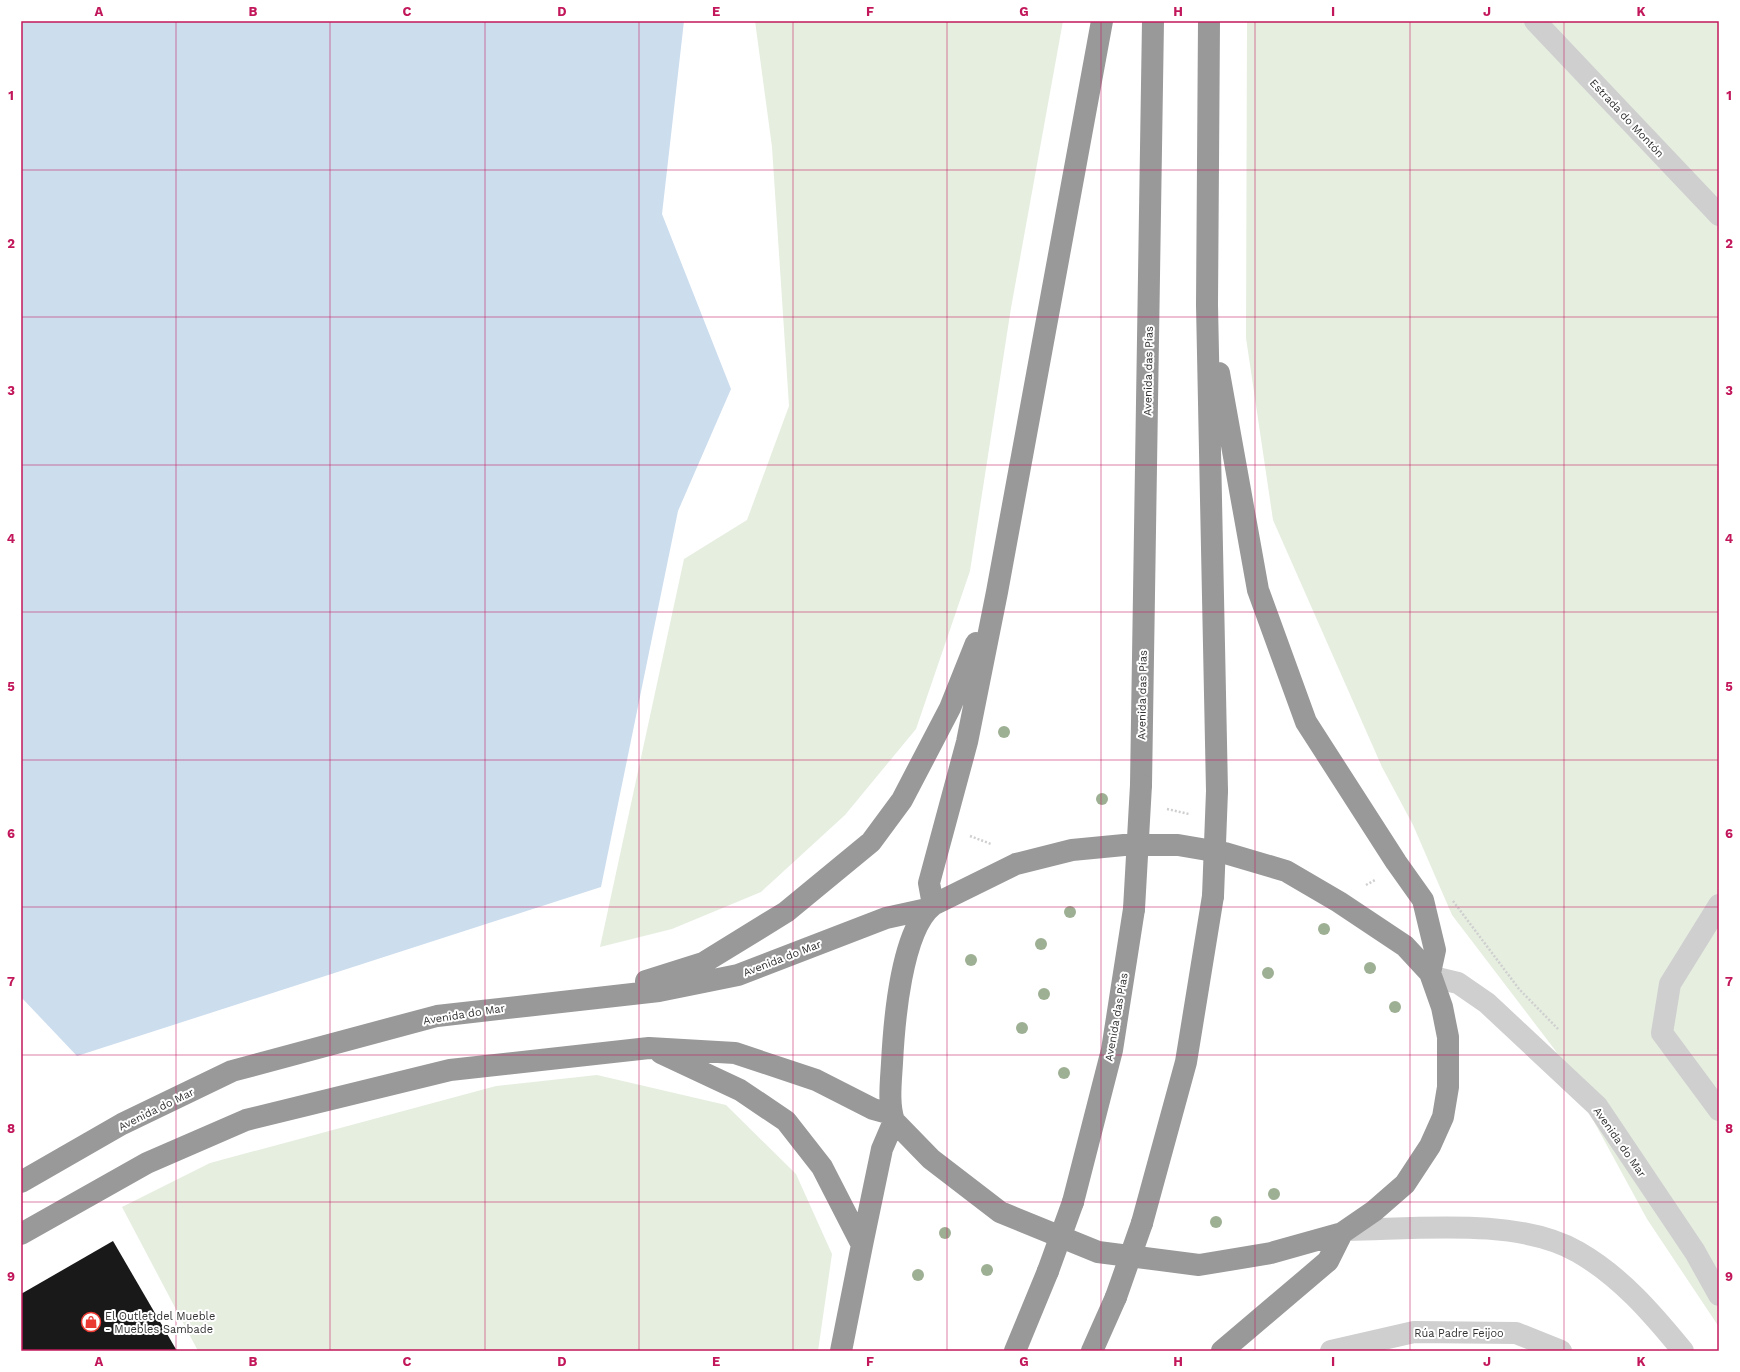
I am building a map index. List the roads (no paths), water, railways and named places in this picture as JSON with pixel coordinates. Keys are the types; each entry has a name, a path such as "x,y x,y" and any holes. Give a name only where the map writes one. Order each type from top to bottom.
{"highway":[{"path":"841,1351 882,1150 893,1117 895,1014 900,983 912,938 930,907 929,883 967,742 997,592 1102,21"},
{"name":"Avenida das Pías","path":"1015,1351 1048,1271 1073,1202 1112,1050 1134,909 1141,786 1153,21"},
{"path":"1092,1351 1116,1297 1142,1222 1186,1062 1213,896 1217,791 1207,305 1209,21"},
{"path":"1207,305 1258,590 1306,722 1396,862 1423,900 1435,950 1431,975 1442,1007 1448,1037 1448,1087 1443,1117 1430,1146 1405,1184 1345,1232 1328,1261 1222,1351"},
{"path":"597,997 703,963 786,912 871,842 902,800 950,708 997,592"},
{"name":"Avenida do Mar","path":"21,1182 122,1124 232,1071 437,1016 659,991 738,975 886,918 930,907 1016,864 1065,852 1124,845 1178,845 1225,853 1286,871 1339,902 1405,946 1431,975"},
{"path":"21,1234 147,1163 246,1120 450,1070 648,1048 735,1053 816,1080 873,1109 893,1117 931,1160 1000,1212 1098,1252 1199,1264 1271,1253 1345,1232"},
{"path":"648,1048 740,1090 786,1121 822,1167 862,1245"}],"street":[{"name":"Estrada do Montón","path":"1535,21 1719,215"},
{"path":"1719,906 1670,984 1662,1033 1719,1110"},
{"name":"Avenida do Mar","path":"1431,975 1458,983 1487,1003 1597,1106 1695,1252 1719,1295"},
{"path":"1345,1232 1480,1228 1513,1231 1551,1240 1576,1251 1615,1278 1641,1302 1682,1351"},
{"name":"Rúa Padre Feijoo","path":"1331,1351 1414,1332 1516,1334 1562,1351"}],"water":[{"path":"21,21 684,21 662,214 731,389 678,511 601,887 77,1056 21,997"}],"place":[{"name":"El Outlet del Mueble - Muebles Sambade","path":"91,1322"}]}
